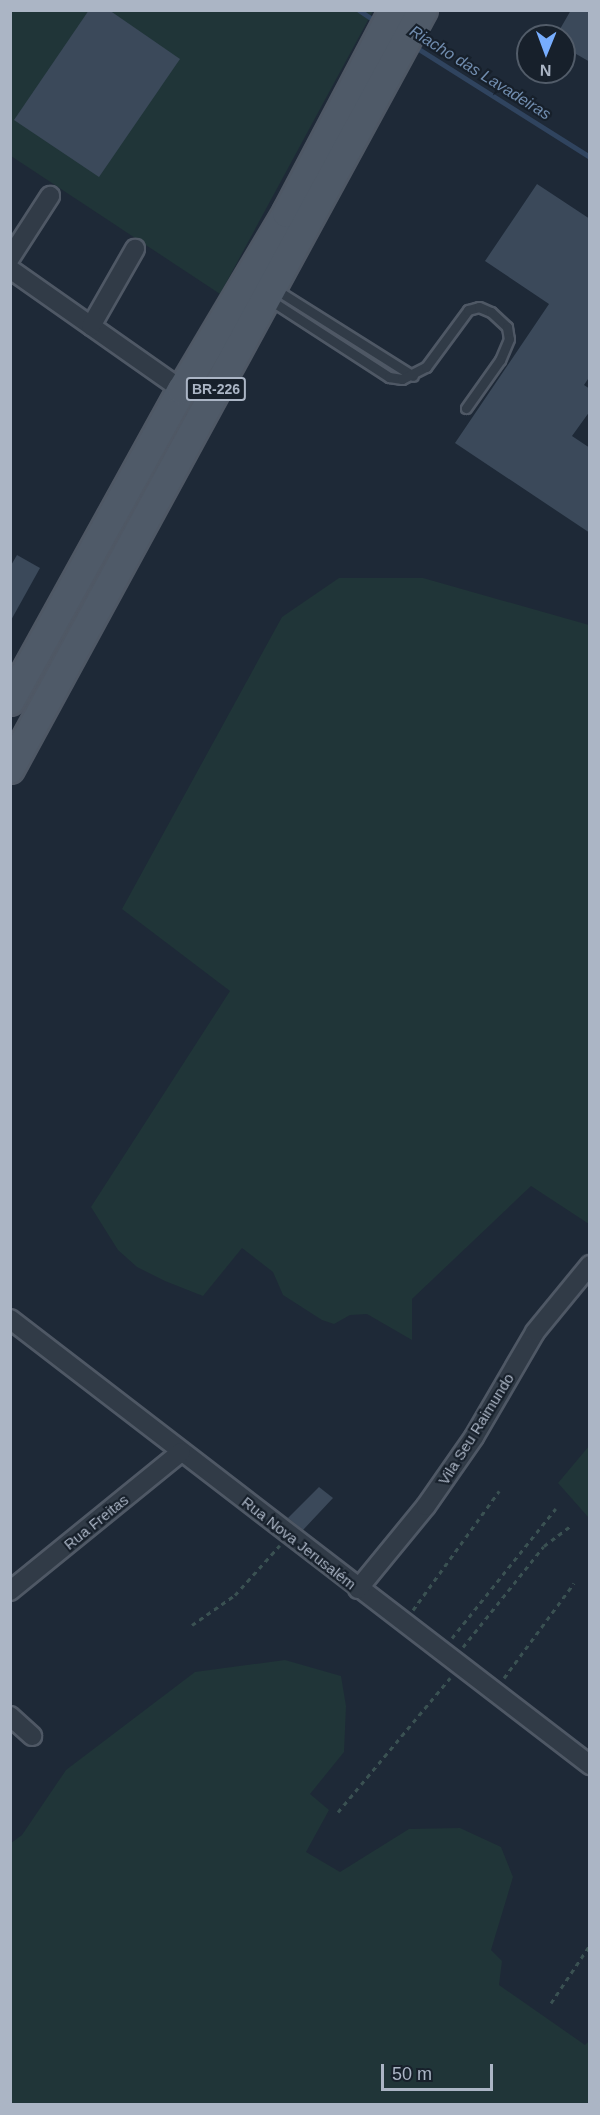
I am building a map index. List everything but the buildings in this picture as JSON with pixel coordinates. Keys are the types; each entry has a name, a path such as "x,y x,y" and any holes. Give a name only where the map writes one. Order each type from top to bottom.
{"main road":[{"name":"BR-226","path":"10,701 182,390 287,213 394,10"},
{"name":"BR-226","path":"10,769 268,291 423,10"}],"street":[{"path":"10,258 50,196"},
{"path":"91,326 135,249"},
{"path":"10,269 182,390"},
{"name":"Vila Seu Raimundo","path":"358,1589 426,1506 474,1437 535,1332 590,1265"},
{"name":"Rua Nova Jerusalém","path":"10,1319 492,1694 590,1765"},
{"name":"Rua Freitas","path":"10,1592 181,1452"},
{"path":"10,1716 32,1736"}],"lane":[{"path":"268,291 389,377 413,376 426,367 468,310 479,307 491,312 507,327 509,339 500,360 466,408"},
{"path":"268,291 413,376"}],"path":[{"path":"403,1623 499,1491"},
{"path":"338,1812 450,1661 556,1508"},
{"path":"450,1661 544,1546 571,1526"},
{"path":"192,1626 235,1595 290,1536"},
{"path":"492,1694 574,1583"},
{"path":"551,2003 590,1945"}],"green space":[{"path":"10,11 373,11 220,294 11,156"},
{"path":"339,578 423,578 589,625 589,1224 531,1186 412,1299 412,1340 367,1314 350,1315 334,1324 322,1320 283,1295 273,1272 242,1248 203,1296 165,1281 137,1267 118,1250 91,1207 230,991 122,909 282,617"},
{"path":"589,1446 589,1518 558,1483"},
{"path":"285,1660 341,1676 346,1706 344,1752 310,1794 329,1810 306,1852 340,1872 409,1829 460,1828 501,1847 513,1877 491,1950 502,1961 499,1985 585,2045 589,2041 589,2104 11,2104 11,1843 22,1835 66,1770 195,1672"}],"waterway":[{"name":"Riacho das Lavadeiras","path":"359,10 377,22"},
{"name":"Riacho das Lavadeiras","path":"414,46 590,157"}]}
